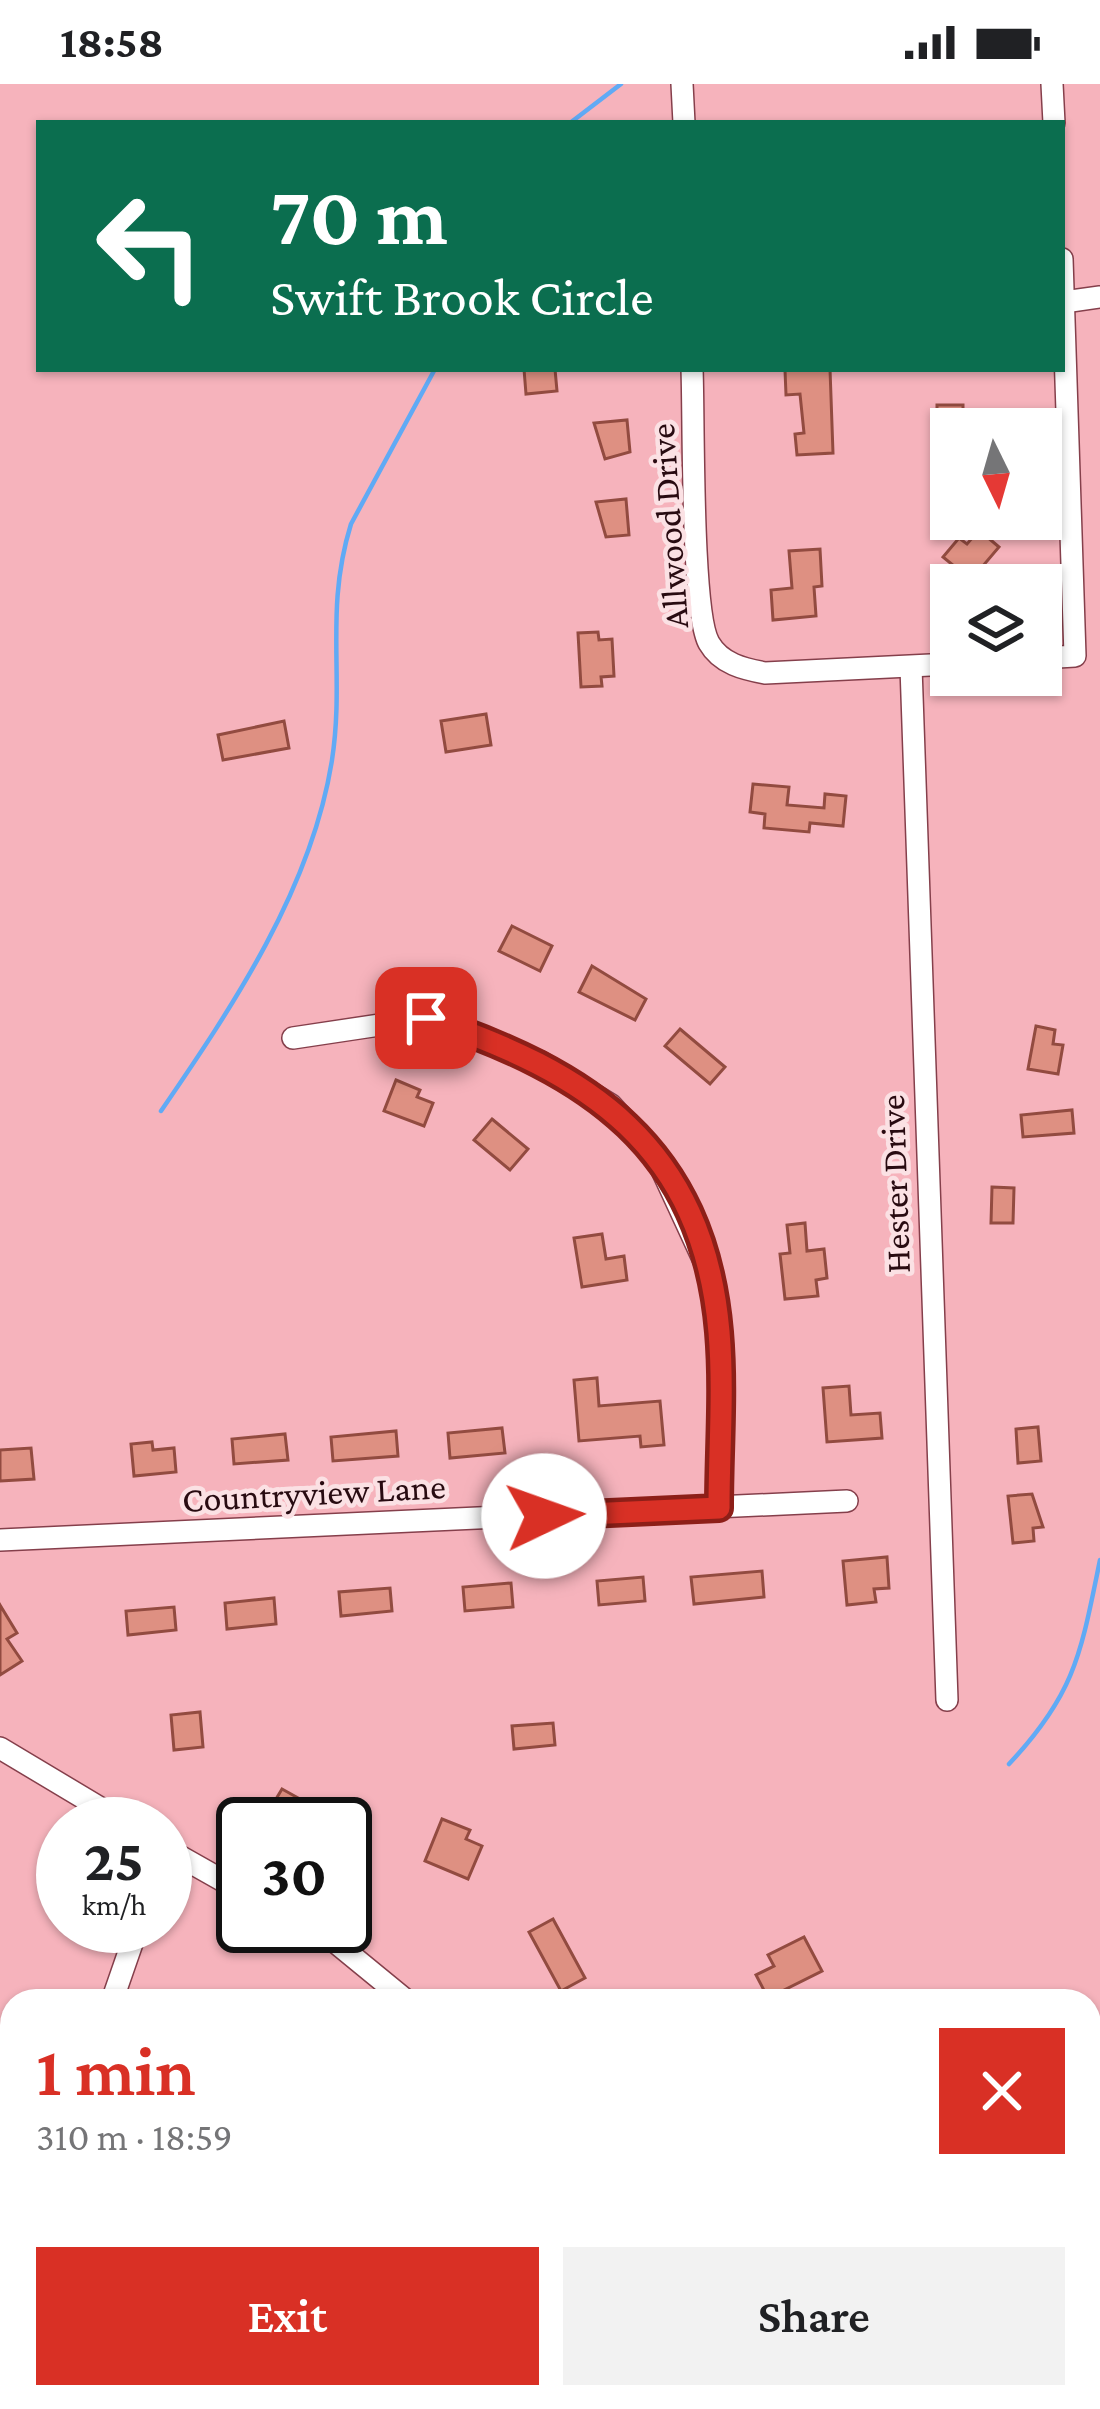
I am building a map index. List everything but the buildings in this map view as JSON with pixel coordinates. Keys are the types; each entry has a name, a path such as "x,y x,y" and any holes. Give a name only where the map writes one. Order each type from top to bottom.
{"street":[{"path":"682,84 684,120"},
{"path":"1052,84 1054,120"},
{"path":"1065,302 1100,297"},
{"path":"1062,657 1075,656 1065,334"},
{"name":"Allwood Drive","path":"692,372 700,604 709,643 735,668 765,673 930,666"},
{"name":"Hester Drive","path":"911,667 947,1700"},
{"path":"293,1038 426,1018 541,1062 611,1105 654,1153 710,1274 719,1333 719,1508"},
{"name":"Countryview Lane","path":"0,1540 847,1501"},
{"path":"0,1748 83,1797"},
{"path":"116,1989 129,1953"},
{"path":"348,1953 392,1989"}],"waterway":[{"path":"574,120 621,84"},
{"path":"161,1111 266,944 307,854 332,760 338,586 351,524 433,372"},
{"path":"1009,1764 1062,1693 1081,1646 1100,1560"}],"route":[{"path":"426,1018 541,1062 611,1105 654,1153 684,1208 710,1274 719,1333 719,1508 544,1516"}]}
